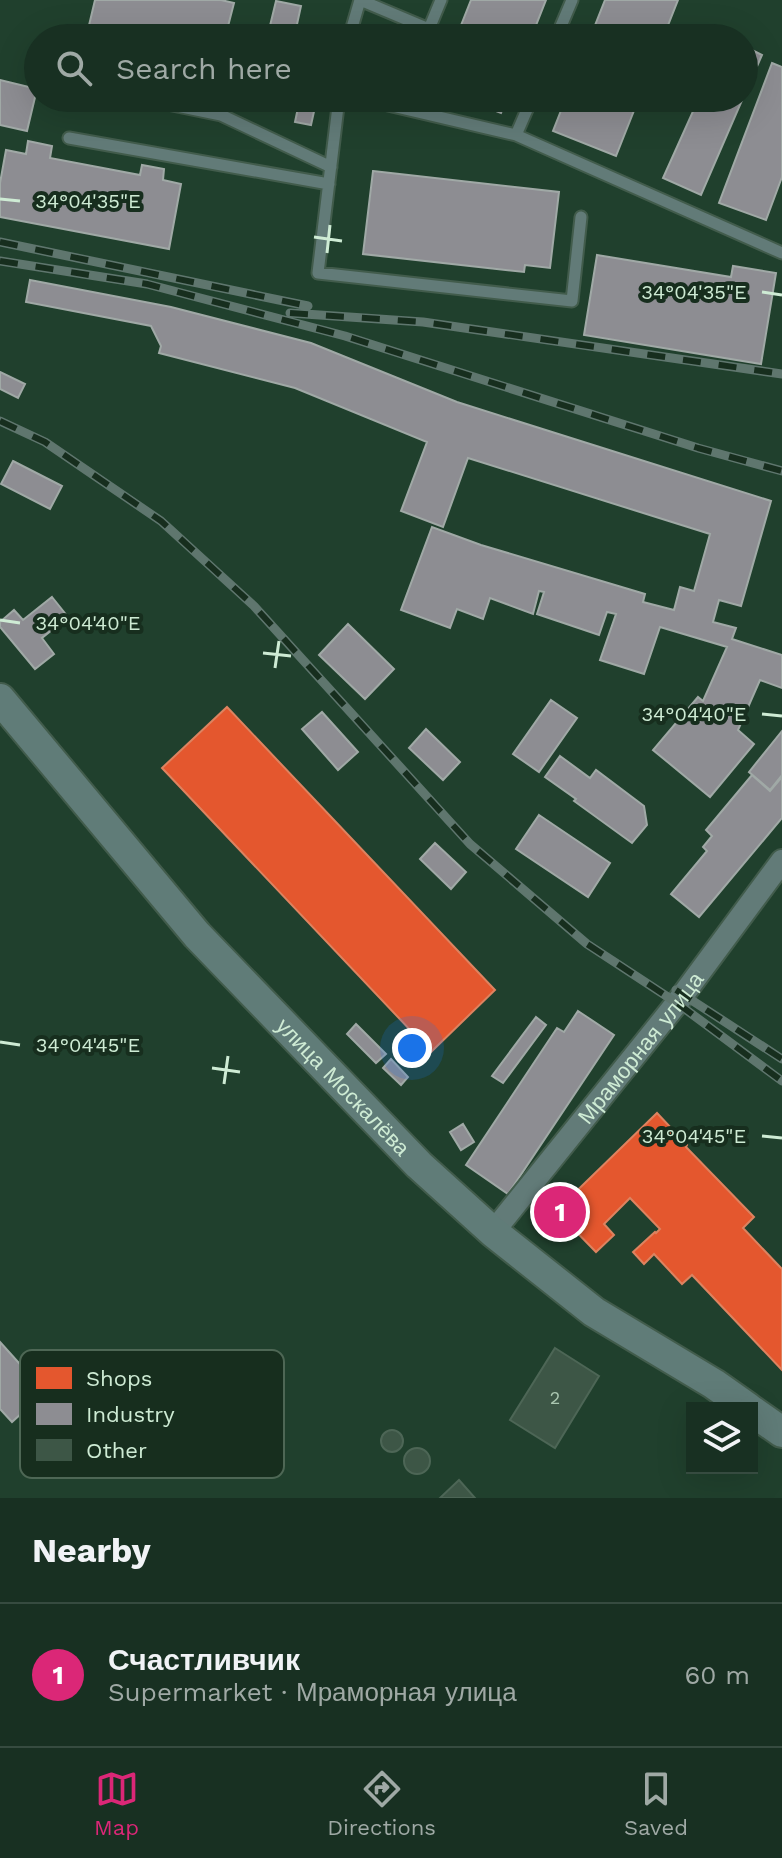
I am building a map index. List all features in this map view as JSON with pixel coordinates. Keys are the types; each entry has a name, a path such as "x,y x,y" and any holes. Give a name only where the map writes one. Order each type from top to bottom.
{"main road":[{"name":"улица Москалёва","path":"0,699 197,935 419,1165 493,1232 594,1312 740,1402"},
{"name":"улица Москалёва","path":"758,1415 782,1432"}],"street":[{"name":"Мраморная улица","path":"493,1232 677,1003 782,861"}],"lane":[{"path":"353,24 360,0 417,24"},
{"path":"431,24 441,0"},
{"path":"562,24 572,0"},
{"path":"206,112 221,115 331,167"},
{"path":"337,112 318,273 572,301 581,217"},
{"path":"418,112 516,135 782,253"},
{"path":"516,135 526,112"},
{"path":"69,138 329,184"}],"building: Shops":[{"path":"227,707 495,990 431,1052 162,768"},
{"path":"657,1113 754,1217 743,1228 782,1269 782,1370 692,1275 682,1284 654,1254 644,1264 633,1252 660,1229 630,1198 604,1224 614,1235 596,1252 556,1211"}],"building: Industry":[{"path":"95,0 221,0 234,3 229,24 89,24"},
{"path":"471,0 546,0 537,24 462,24"},
{"path":"605,0 678,0 669,24 596,24"},
{"path":"276,1 301,6 297,24 270,24"},
{"path":"772,63 782,67 782,177 766,220 719,203 753,112 758,112 758,100"},
{"path":"0,80 24,86 24,112 32,112 27,131 0,125"},
{"path":"297,112 314,112 311,125 295,122"},
{"path":"560,112 633,112 616,156 553,131"},
{"path":"693,112 737,112 701,195 663,178"},
{"path":"28,141 52,146 50,158 140,175 142,165 164,169 163,180 181,184 169,249 0,217 0,183 6,150 26,154"},
{"path":"373,171 559,192 550,268 525,265 524,272 363,254"},
{"path":"597,255 731,277 733,266 776,273 761,364 584,335"},
{"path":"30,280 171,307 311,343 457,402 771,501 741,606 719,600 713,622 736,628 732,639 782,655 782,688 760,680 738,730 754,744 710,797 653,750 698,697 703,701 727,647 660,627 644,674 600,660 616,614 607,612 599,635 537,614 544,592 539,591 533,614 490,598 483,619 457,609 450,628 401,610 432,527 481,545 645,594 643,602 674,610 680,587 694,591 710,534 468,458 443,527 401,511 427,442 295,388 159,353 161,346 151,326 26,302"},
{"path":"0,372 25,384 18,398 0,389"},
{"path":"13,461 62,486 50,509 1,484"},
{"path":"52,597 68,617 42,638 54,654 35,669 0,627 0,622 14,610 23,620"},
{"path":"348,624 394,669 365,699 319,655"},
{"path":"551,700 577,718 539,772 513,754"},
{"path":"322,712 358,752 338,770 302,729"},
{"path":"426,729 460,762 443,780 409,748"},
{"path":"782,731 782,775 770,790 749,772"},
{"path":"560,756 590,778 596,770 644,806 647,825 632,843 545,777"},
{"path":"752,775 770,791 782,777 782,818 699,917 671,894 707,851 703,847 712,836 706,830"},
{"path":"539,815 610,863 588,897 516,849"},
{"path":"435,843 466,872 451,889 420,859"},
{"path":"578,1011 614,1035 508,1194 466,1165 557,1028 564,1032"},
{"path":"536,1017 546,1025 503,1083 492,1076"},
{"path":"356,1024 386,1054 376,1063 347,1034"},
{"path":"391,1059 408,1077 401,1085 383,1068"},
{"path":"463,1124 474,1142 461,1150 450,1132"},
{"path":"0,1342 20,1364 20,1415 12,1422 0,1409"}],"building: Other":[{"path":"555,1348 599,1376 555,1448 510,1420"},
{"path":"388,1430 396,1430 403,1441 396,1452 388,1452 381,1445 381,1437"},
{"path":"417,1448 426,1452 430,1461 426,1470 417,1474 408,1470 404,1461 408,1452"},
{"path":"459,1480 475,1498 440,1498"}],"railway":[{"path":"0,242 308,306"},
{"path":"0,261 147,284 345,336 698,448 782,471"},
{"path":"290,313 423,322 782,374"},
{"path":"0,421 45,442 161,521 254,606 470,844 587,944 677,1003 782,1081"},
{"path":"676,990 782,1059"}],"place":[{"name":"Счастливчик","path":"560,1212"}]}
